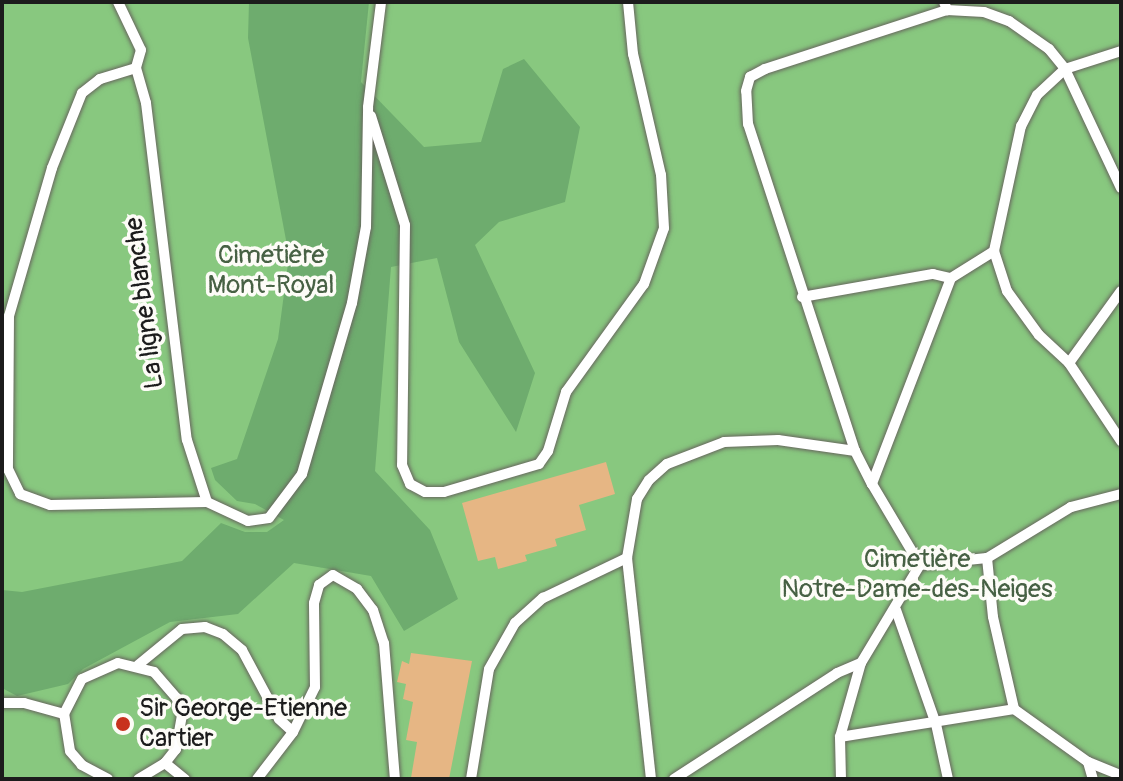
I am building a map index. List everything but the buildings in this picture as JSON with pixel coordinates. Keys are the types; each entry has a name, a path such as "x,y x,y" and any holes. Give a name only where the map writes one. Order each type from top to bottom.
{"lane":[{"name":"La ligne blanche","path":"118,2 141,50 136,68 146,103 180,408 207,502"},
{"path":"136,68 100,79 82,93 65,127 9,316 8,469 20,494 50,505 207,502 248,521 269,518 302,474 358,273 366,227 368,107 381,2"},
{"path":"368,107 405,225 402,465 410,484 444,492 539,464 548,451 566,392 644,284 664,228 661,175 633,54 628,2"},
{"path":"920,565 855,451 802,297 748,124 746,91 750,77 946,6 984,12 1009,21 1049,49 1065,69 1121,188"},
{"path":"1121,51 1065,69 1037,95 1021,126 994,251 1007,291 1039,335 1069,363 1121,441"},
{"path":"872,484 951,278 994,251"},
{"path":"802,297 933,274 951,278"},
{"path":"1069,363 1121,291"},
{"path":"651,779 627,558 637,499 667,464 724,442 778,440 855,451"},
{"path":"920,565 987,558 1071,507 1121,494"},
{"path":"471,779 489,669 515,623 543,598 627,558"},
{"path":"987,558 993,617 1014,709 1088,762 1121,775"},
{"path":"841,779 840,737 861,663 896,610 920,565"},
{"path":"257,779 293,732 315,687 314,603 325,579 340,577 373,610 384,643 395,779"},
{"path":"896,610 936,724 948,779"},
{"path":"108,779 82,765 70,751 64,714 70,695 98,668 138,665 182,629 205,627 223,634 242,650 279,719 293,732"},
{"path":"674,779 837,673 861,663"},
{"path":"138,665 167,683 179,706 181,732 165,763 138,779"},
{"path":"2,703 24,703 64,714"},
{"path":"840,737 936,724 1014,709"},
{"path":"1088,762 1093,779"},
{"path":"165,763 185,779"}],"green space":[{"path":"2,2 1121,2 1121,779 2,779"},
{"path":"249,2 369,2 361,82 424,147 481,142 503,69 524,59 580,127 565,202 499,222 475,245 535,373 516,432 459,342 437,258 391,267 375,471 430,530 458,599 404,631 371,576 294,563 238,614 170,622 83,669 68,684 17,696 2,688 2,590 22,592 182,561 221,523 245,532 267,532 284,520 255,504 237,501 215,480 211,468 237,459 278,339 289,256 248,38"}],"place":[{"name":"Sir George-Etienne Cartier","path":"123,724"}],"park label":[{"name":"Cimetière Mont-Royal","path":"271,271"},
{"name":"Cimetière Notre-Dame-des-Neiges","path":"917,575"}]}
